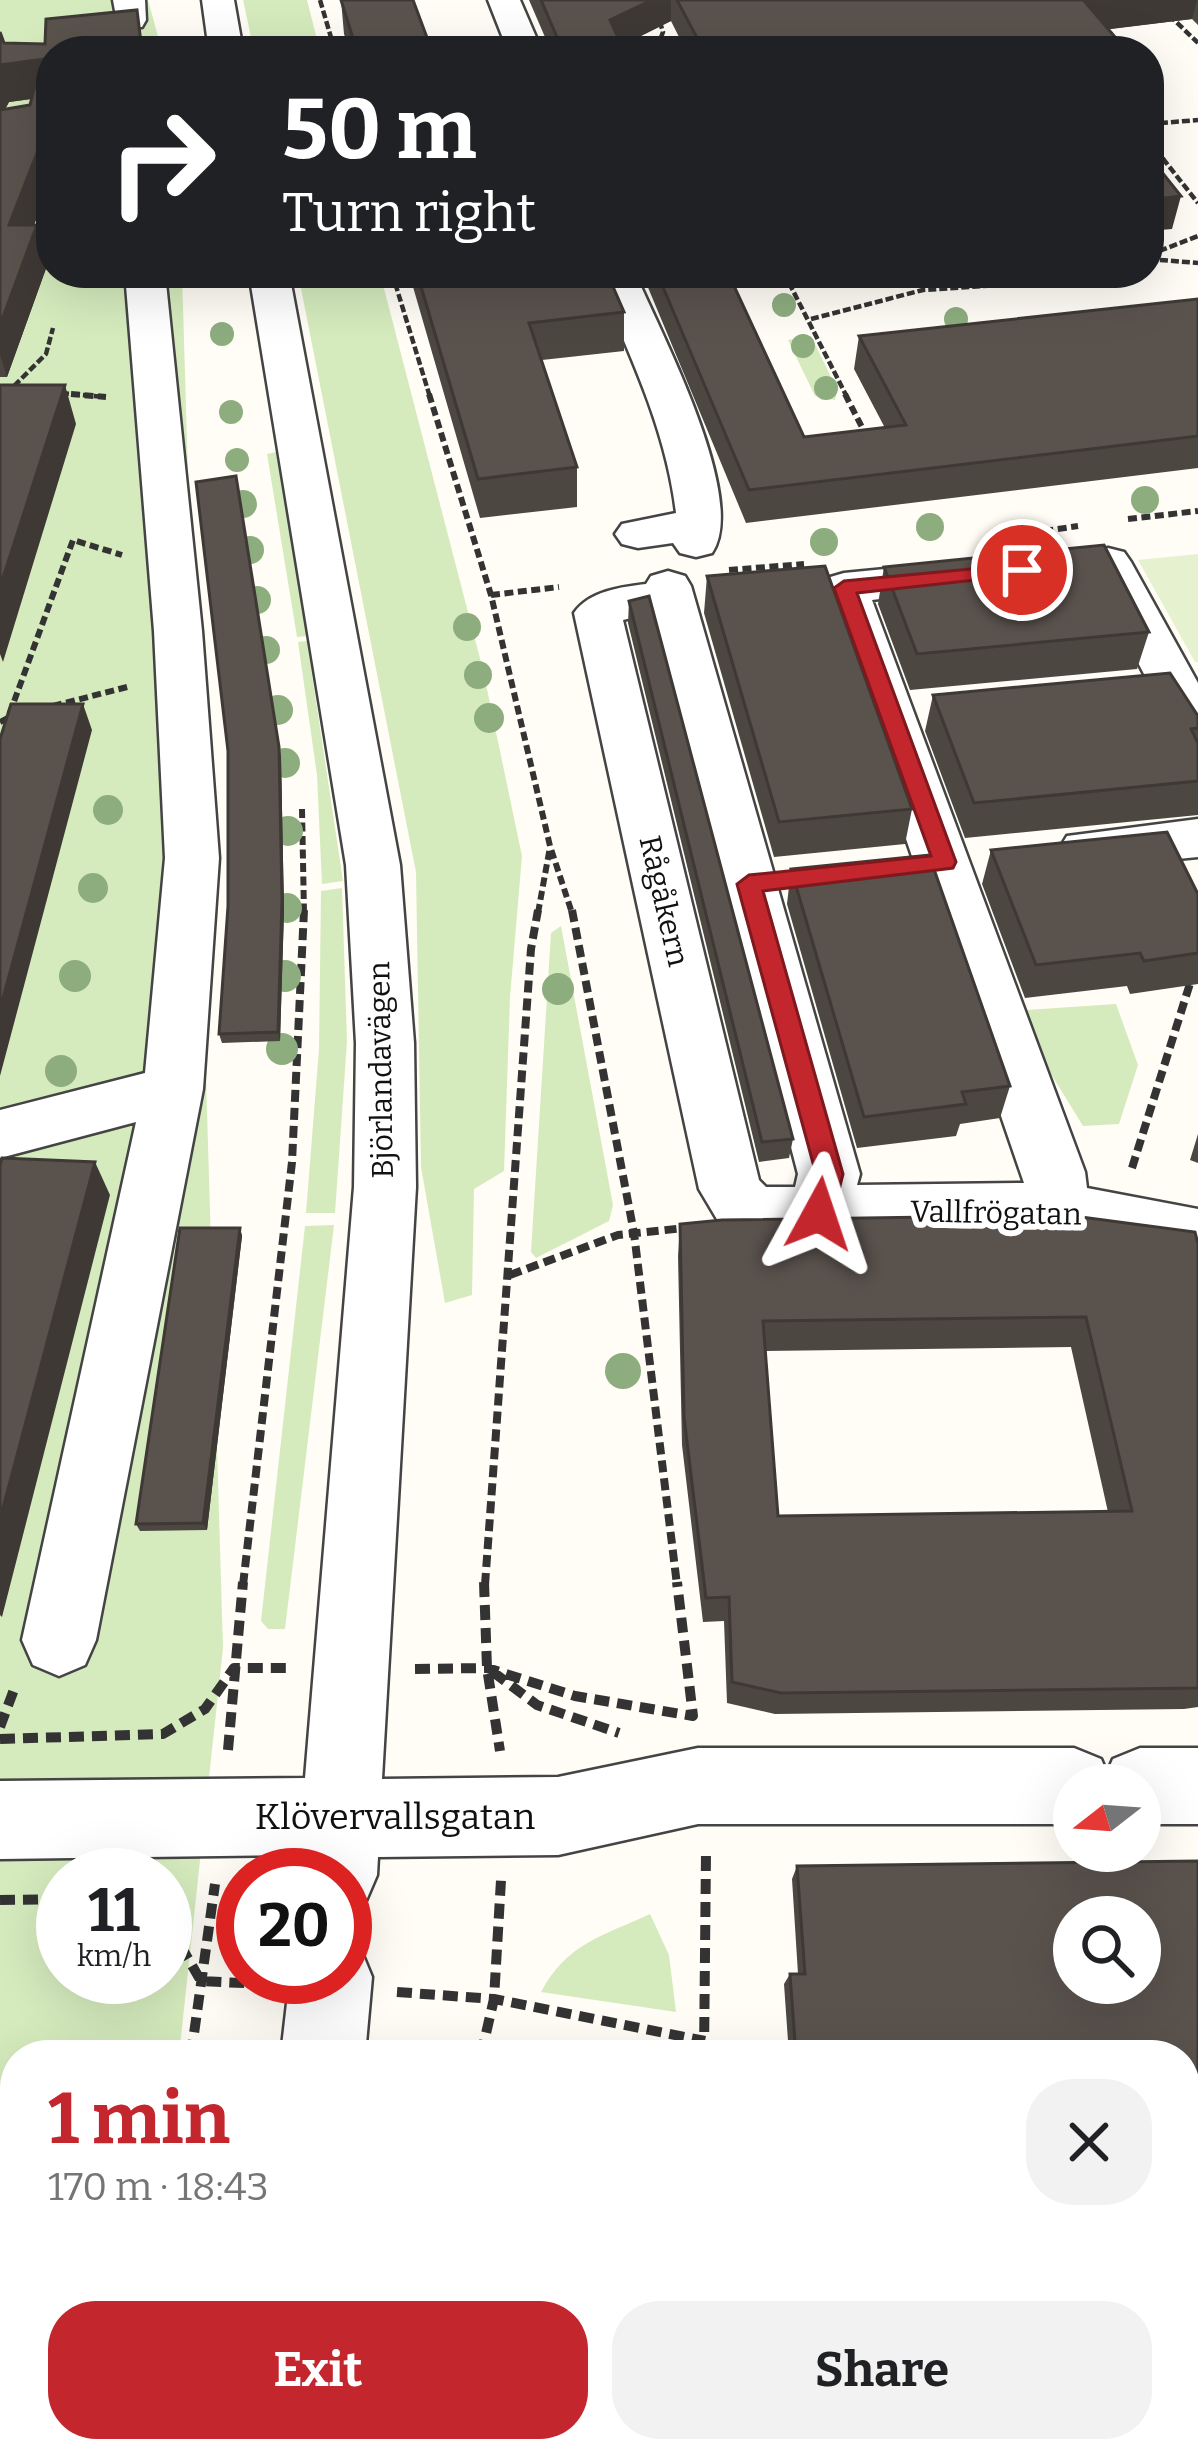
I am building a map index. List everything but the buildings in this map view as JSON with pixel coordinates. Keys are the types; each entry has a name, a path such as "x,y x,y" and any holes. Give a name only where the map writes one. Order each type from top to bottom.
{"street":[{"path":"218,0 224,36"},
{"path":"504,0 519,36"},
{"path":"59,1640 173,1089 192,858 148,288"},
{"name":"Björlandavägen","path":"271,288 373,865 385,1042 385,1187 339,1846"},
{"path":"621,288 699,489 684,563 771,881 830,1174 819,1214"},
{"path":"638,534 684,563"},
{"path":"1088,1214 1054,1172 968,860 915,711 844,588 1111,561 1167,702"},
{"name":"Rågåkern","path":"684,563 598,613 730,1189"},
{"path":"968,860 1198,838"},
{"path":"0,1134 173,1089"},
{"name":"Vallfrögatan","path":"730,1189 740,1203 757,1213 1088,1214 1198,1236"},
{"path":"1161,1786 1198,1786"},
{"name":"Klövervallsgatan","path":"0,1820 224,1816 339,1846 503,1820 702,1818 1053,1788"},
{"path":"324,2040 328,2004"}],"path":[{"path":"320,0 330,36"},
{"path":"653,0 662,36"},
{"path":"1162,12 1198,43"},
{"path":"1164,122 1198,119"},
{"path":"1164,161 1198,203"},
{"path":"1164,178 1176,177"},
{"path":"1164,251 1198,236"},
{"path":"1164,259 1198,263"},
{"path":"397,288 491,595 550,846 567,886 634,1233 693,1716 575,1696 487,1668"},
{"path":"793,288 864,431 885,428"},
{"path":"811,319 865,310 932,288"},
{"path":"4,398 46,354 53,328"},
{"path":"0,385 36,390"},
{"path":"60,397 158,393"},
{"path":"4,720 73,540 122,555 171,548"},
{"path":"52,706 118,688 181,680"},
{"path":"4,720 30,712"},
{"path":"193,2040 224,1816 234,1668 297,1087 304,973 302,792"},
{"path":"487,1668 484,1568 510,1275 530,949 550,846"},
{"path":"1088,1214 1198,958"},
{"path":"510,1275 634,1233"},
{"path":"0,1738 163,1734 185,1728 216,1700 234,1668"},
{"path":"487,1668 537,1705 623,1735 702,1818 705,2040"},
{"path":"0,1900 36,1899"},
{"path":"192,1965 201,1981"},
{"path":"485,2040 494,2000 700,2040"}],"green space":[{"path":"0,0 148,0 158,36 36,36 36,288 182,288 223,1648 192,1935 192,1848 36,1848 36,2004 185,2004 181,2040 0,2040"},
{"path":"243,0 307,0 316,36 251,36"},
{"path":"301,288 384,288 483,670 522,856 510,997 504,1171 474,1189 472,1295 445,1303 421,1167 416,872"},
{"path":"811,336 837,389 835,400 815,396 788,340"},
{"path":"276,452 308,636 297,637 267,454"},
{"path":"1198,554 1198,662 1195,662 1138,560"},
{"path":"307,641 343,881 322,884 317,775 298,642"},
{"path":"342,888 347,1041 335,1213 306,1213 319,1049 321,891"},
{"path":"561,926 613,1205 609,1221 536,1258 531,1252 551,933"},
{"path":"1116,1004 1138,1065 1119,1124 1083,1126 1048,1069 1026,1010"},
{"path":"334,1225 285,1629 268,1629 261,1621 305,1226"},
{"path":"650,1914 669,1955 676,2012 541,1992 575,1952"}],"route":[{"path":"819,1214 830,1174 749,884 945,862 844,588 1022,570"}]}
